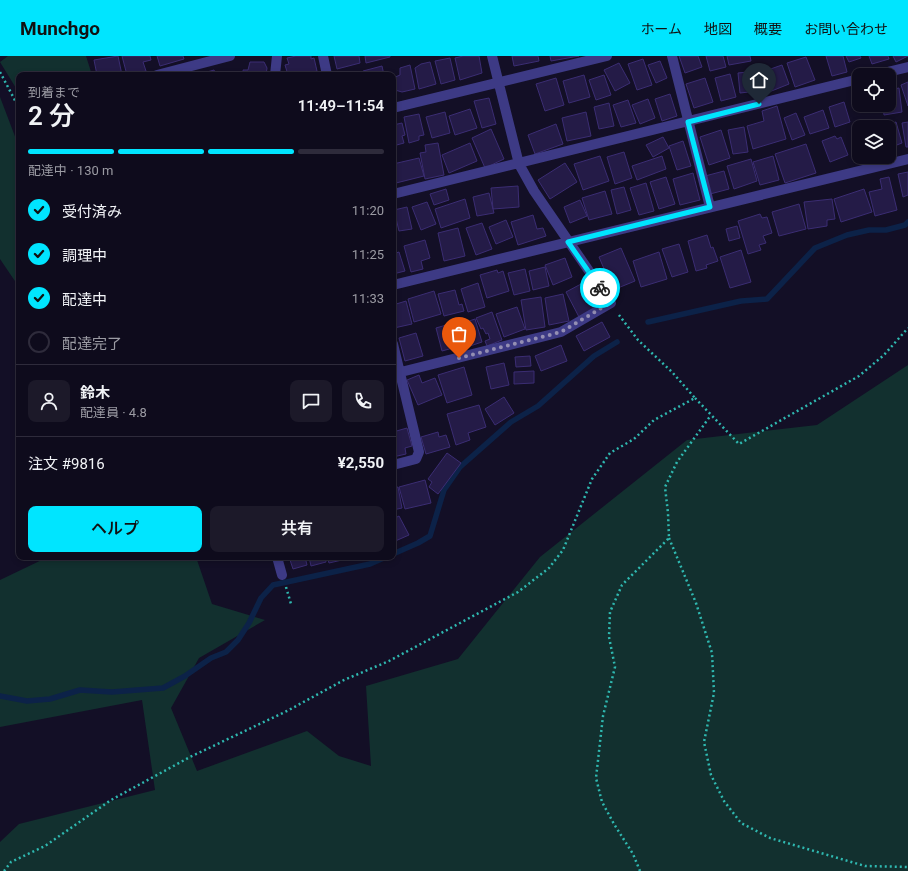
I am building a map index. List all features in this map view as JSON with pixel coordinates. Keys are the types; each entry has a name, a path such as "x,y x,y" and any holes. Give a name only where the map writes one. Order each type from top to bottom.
{"street":[{"path":"169,72 230,56"},
{"path":"275,72 277,56"},
{"path":"323,56 326,72"},
{"path":"396,464 416,459 419,452 397,373 561,332 610,303 534,191 519,164 492,56"},
{"path":"396,107 607,56"},
{"path":"672,56 710,207"},
{"path":"896,70 908,67"},
{"path":"396,193 852,81"},
{"path":"396,284 908,159"},
{"path":"279,560 282,575"}],"path":[{"path":"0,72 16,102"},
{"path":"610,303 638,340 672,372 739,444 859,376 884,356 908,328"},
{"path":"4,871 11,862 45,846 111,800 190,757 287,711 344,680 389,661 518,592 549,568 563,550 592,479 610,452 634,439 654,420 695,398"},
{"path":"711,415 677,462 665,487 669,538 696,603 712,653 714,693 704,742 711,775 724,801 741,823 770,838 865,866 908,867"},
{"path":"640,871 633,854 602,802 596,778 602,716 615,667 609,637 610,612 622,585 669,538"},
{"path":"286,588 292,604"}],"green space":[{"path":"8,56 86,56 91,72 16,72 16,88 0,62"},
{"path":"0,97 16,139 16,283 0,259"},
{"path":"908,365 908,871 0,871 0,842 19,824 155,790 142,700 0,727 0,580 42,560 197,560 212,604 265,620 199,658 171,708 197,771 307,731 339,756 371,766 366,686 458,659 540,557 687,440 817,425"}],"building":[{"path":"118,56 121,72 96,72 94,60"},
{"path":"122,56 150,56 151,60 143,62 146,71 126,72"},
{"path":"157,56 183,56 184,59 160,66"},
{"path":"296,56 311,56 311,59 314,58 317,71 287,72 285,65 289,64 287,58"},
{"path":"334,56 359,56 360,63 337,69"},
{"path":"365,56 390,56 390,57 366,63"},
{"path":"463,56 479,56 482,73 460,80 455,58"},
{"path":"512,56 538,56 539,61 514,66"},
{"path":"550,56 579,56 551,61"},
{"path":"679,56 698,56 702,67 685,73"},
{"path":"706,56 723,56 726,67 710,71"},
{"path":"727,56 750,56 751,61 729,65"},
{"path":"826,56 843,56 847,72 832,76"},
{"path":"846,56 860,56 861,58 849,62"},
{"path":"869,56 888,56 889,59 872,64"},
{"path":"893,56 908,56 896,62"},
{"path":"806,57 815,80 795,87 787,63"},
{"path":"450,58 455,80 441,84 435,61"},
{"path":"643,59 652,85 637,90 628,64"},
{"path":"660,61 667,78 656,83 648,65"},
{"path":"250,62 264,62 267,68 266,72 243,72 243,70 248,70"},
{"path":"430,62 436,84 419,89 415,68 421,64"},
{"path":"619,63 630,83 615,91 604,70"},
{"path":"410,65 415,89 402,92 396,90 396,77 400,75 400,68"},
{"path":"782,65 789,84 769,92 762,72"},
{"path":"382,66 383,72 363,72"},
{"path":"757,71 759,91 740,93 738,73"},
{"path":"730,74 736,97 721,101 715,78"},
{"path":"584,75 590,97 569,103 563,81"},
{"path":"604,75 611,95 596,100 589,80"},
{"path":"556,78 564,105 545,111 536,84"},
{"path":"705,78 713,102 694,108 686,84"},
{"path":"908,82 908,106 901,85"},
{"path":"899,88 902,112 884,115 884,112 896,112 896,89"},
{"path":"670,94 677,116 662,121 655,99"},
{"path":"489,98 496,124 482,128 474,101"},
{"path":"648,99 655,118 640,124 632,105"},
{"path":"628,100 636,123 621,127 613,105"},
{"path":"844,102 850,122 835,127 829,107"},
{"path":"609,103 614,126 599,129 594,107"},
{"path":"777,106 786,139 753,149 747,126 764,121 762,111"},
{"path":"470,109 477,128 455,135 449,116"},
{"path":"823,110 829,128 810,134 804,117"},
{"path":"445,112 450,133 432,138 426,117"},
{"path":"586,112 591,136 567,141 562,118"},
{"path":"796,113 805,135 792,140 784,118"},
{"path":"419,114 424,135 419,136 419,140 409,143 404,117"},
{"path":"896,122 902,143 896,145"},
{"path":"908,122 908,147 906,147 902,123"},
{"path":"402,123 405,135 402,136 404,143 396,145 396,124"},
{"path":"556,124 563,144 535,154 528,135"},
{"path":"744,127 748,152 733,154 728,130"},
{"path":"491,129 504,159 485,168 472,138"},
{"path":"721,130 730,158 709,165 700,137"},
{"path":"835,136 837,139 841,137 848,155 830,162 822,141"},
{"path":"663,137 669,148 653,157 646,145"},
{"path":"683,141 691,166 677,170 669,146"},
{"path":"438,143 444,175 425,179 420,153 426,152 425,145"},
{"path":"470,143 477,161 449,173 442,155"},
{"path":"806,144 816,173 785,183 775,154"},
{"path":"624,152 632,178 615,184 607,157"},
{"path":"600,156 609,181 583,190 574,164"},
{"path":"662,156 666,169 637,180 632,166"},
{"path":"773,156 779,180 760,185 753,162"},
{"path":"419,158 424,176 396,183 396,163"},
{"path":"751,159 757,181 734,189 727,166"},
{"path":"565,163 577,182 550,199 538,180"},
{"path":"724,171 729,189 710,194 705,176"},
{"path":"908,172 908,195 903,197 898,174"},
{"path":"693,173 700,200 680,205 673,179"},
{"path":"666,177 675,204 659,209 650,182"},
{"path":"889,177 897,210 875,216 869,192 882,189 880,179"},
{"path":"646,183 654,211 639,215 630,188"},
{"path":"518,186 519,207 493,209 491,188"},
{"path":"624,187 631,210 617,214 611,190"},
{"path":"446,189 449,200 434,205 430,194"},
{"path":"864,189 872,212 841,222 834,199"},
{"path":"605,191 612,214 589,220 582,198"},
{"path":"489,193 494,213 477,216 473,197"},
{"path":"465,199 470,218 441,228 435,209"},
{"path":"832,199 835,219 827,220 827,226 808,229 804,202"},
{"path":"580,200 587,216 570,223 564,207"},
{"path":"427,202 436,224 421,230 412,207"},
{"path":"799,204 806,229 779,236 772,212"},
{"path":"407,207 412,229 399,231 396,218 396,210"},
{"path":"760,214 762,218 767,217 772,233 763,236 766,243 759,245 761,250 748,254 738,221"},
{"path":"533,215 537,229 543,228 546,236 518,245 511,222"},
{"path":"506,220 513,237 496,244 489,227"},
{"path":"482,223 492,249 476,255 466,228"},
{"path":"737,226 740,238 729,241 726,229"},
{"path":"458,228 465,256 444,261 438,233"},
{"path":"707,235 711,248 713,247 718,261 706,265 707,268 696,271 688,241"},
{"path":"425,240 430,258 421,261 423,269 411,272 404,246"},
{"path":"679,244 688,272 672,277 662,249"},
{"path":"621,248 635,281 613,290 599,257"},
{"path":"741,250 751,282 730,288 720,257"},
{"path":"399,252 405,271 396,273 396,253"},
{"path":"659,252 667,279 641,287 633,261"},
{"path":"565,258 572,277 553,285 545,265"},
{"path":"545,267 549,286 533,290 529,271"},
{"path":"525,269 530,291 514,295 508,273"},
{"path":"497,270 498,273 503,271 509,291 487,298 480,275"},
{"path":"478,283 485,307 468,312 461,289"},
{"path":"581,284 594,309 579,317 566,292"},
{"path":"455,290 459,305 462,304 464,311 444,316 438,294"},
{"path":"434,291 441,314 414,322 408,299"},
{"path":"563,294 569,321 549,325 545,298"},
{"path":"541,297 545,327 526,330 521,300"},
{"path":"406,301 412,324 396,328 396,304"},
{"path":"517,307 525,329 504,337 496,314"},
{"path":"492,312 502,340 487,346 485,341 490,339 488,333 486,334 483,328 481,329 476,318"},
{"path":"475,319 482,342 464,348 457,325"},
{"path":"602,322 610,337 584,351 576,336"},
{"path":"453,323 460,346 442,351 436,328"},
{"path":"416,333 423,356 405,361 399,338"},
{"path":"561,345 567,361 541,371 535,356"},
{"path":"530,356 531,366 516,367 515,357"},
{"path":"504,363 509,385 491,389 486,367"},
{"path":"464,367 472,395 447,403 438,375"},
{"path":"534,371 534,383 514,384 514,372"},
{"path":"419,375 422,383 435,378 442,395 418,405 407,380"},
{"path":"504,397 514,413 495,425 485,409"},
{"path":"479,405 486,427 468,433 470,440 456,445 447,414"},
{"path":"407,428 412,446 405,448 406,454 396,456 396,431"},
{"path":"438,432 439,437 446,435 450,447 426,454 421,437"},
{"path":"447,453 461,463 438,494 429,487 432,482 428,479"},
{"path":"425,480 431,503 405,509 399,487"},
{"path":"396,487 398,487 402,508 396,509"},
{"path":"399,516 409,535 396,541 396,518"},
{"path":"290,560 306,560 307,565 293,569"},
{"path":"310,560 326,560 326,562 311,566"},
{"path":"328,560 342,560 329,563"}],"waterway":[{"path":"648,322 741,301 767,299 815,248 847,235 869,230 886,230 905,225 908,222"},
{"path":"396,553 430,536 444,490 460,467 511,422 538,406 594,356 617,342"},
{"path":"0,696 27,701 50,699 80,690 112,692 163,688 185,676 211,658 226,652 238,640 249,623 261,598 273,585 370,564 379,560"}],"way so far":[{"path":"459,358 561,332 610,303 600,288"}],"route":[{"path":"600,288 568,242 710,207 688,122 759,104"}]}
